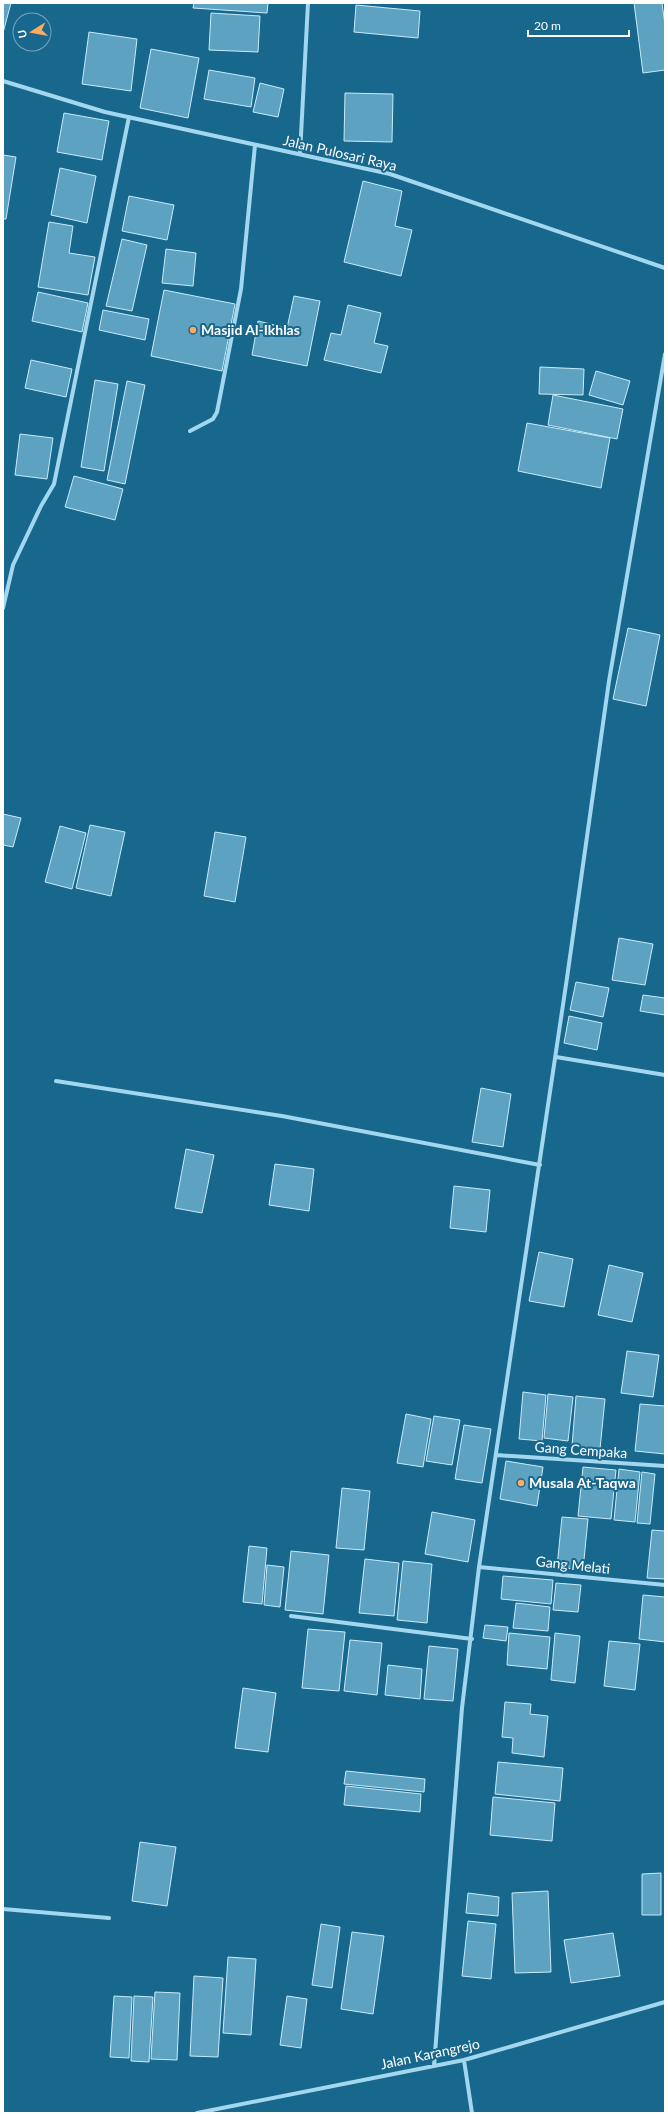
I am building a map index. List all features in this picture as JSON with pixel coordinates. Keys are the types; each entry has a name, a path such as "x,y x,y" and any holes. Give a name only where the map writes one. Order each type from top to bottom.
{"street":[{"path":"300,154 308,3"},
{"name":"Jalan Pulosari Raya","path":"3,81 129,117 390,174 665,268"},
{"path":"3,608 13,565 41,506 54,484 129,117"},
{"path":"190,431 213,419 217,412 241,289 255,145"},
{"path":"434,2066 462,1708 480,1567 556,1057 609,681 665,354"},
{"path":"556,1057 665,1076"},
{"path":"56,1081 282,1116 540,1165"},
{"name":"Gang Cempaka","path":"496,1455 665,1466"},
{"name":"Gang Melati","path":"480,1567 665,1585"},
{"path":"291,1616 472,1639"},
{"path":"3,1909 109,1918"},
{"name":"Jalan Karangrejo","path":"197,2113 464,2060 665,2002"},
{"path":"464,2060 472,2113"}],"building":[{"path":"3,3 11,3 3,33"},
{"path":"194,3 268,3 267,13 193,8"},
{"path":"634,3 662,3 665,25 665,70 643,73"},
{"path":"356,5 420,11 418,38 354,32"},
{"path":"211,13 260,16 258,52 209,50"},
{"path":"89,32 137,39 131,91 82,84"},
{"path":"151,49 199,58 188,118 140,108"},
{"path":"209,70 255,78 251,107 204,99"},
{"path":"260,83 284,89 278,117 253,112"},
{"path":"345,93 393,94 392,142 344,141"},
{"path":"64,113 109,121 102,160 57,152"},
{"path":"3,155 16,157 6,219 3,219"},
{"path":"60,168 96,176 87,223 51,215"},
{"path":"363,181 402,191 395,226 412,230 401,276 344,262"},
{"path":"129,196 174,205 167,240 122,231"},
{"path":"49,222 73,226 69,253 95,257 88,295 38,287"},
{"path":"122,239 147,245 132,311 106,306"},
{"path":"166,249 196,253 193,286 162,283"},
{"name":"Masjid Al-Ikhlas","path":"164,290 235,304 222,371 151,356"},
{"path":"38,292 88,303 82,332 32,321"},
{"path":"294,296 320,301 307,366 252,355 258,321 287,328"},
{"path":"348,305 381,313 374,343 388,346 381,373 324,360 331,333 341,335"},
{"path":"103,310 149,319 145,340 99,330"},
{"path":"31,360 72,369 66,397 25,388"},
{"path":"540,367 584,369 583,395 539,394"},
{"path":"596,371 630,381 623,405 589,395"},
{"path":"95,380 118,384 104,471 81,467"},
{"path":"127,381 145,385 125,484 107,480"},
{"path":"553,395 623,409 617,439 548,425"},
{"path":"527,423 610,438 601,488 518,471"},
{"path":"20,434 53,438 47,479 15,475"},
{"path":"74,476 123,489 115,520 65,507"},
{"path":"628,628 660,635 646,706 613,699"},
{"path":"3,814 21,818 13,847 3,845"},
{"path":"90,825 125,832 111,896 76,888"},
{"path":"60,826 86,833 72,889 45,882"},
{"path":"215,832 246,837 235,902 204,896"},
{"path":"619,938 653,944 645,985 612,980"},
{"path":"576,982 609,988 603,1017 570,1010"},
{"path":"643,995 665,998 665,1015 640,1011"},
{"path":"569,1016 602,1023 597,1050 564,1043"},
{"path":"481,1088 511,1094 503,1147 472,1142"},
{"path":"186,1149 214,1155 202,1213 175,1208"},
{"path":"275,1164 314,1169 309,1211 269,1205"},
{"path":"454,1186 490,1190 486,1232 450,1228"},
{"path":"539,1252 573,1259 564,1307 529,1301"},
{"path":"609,1265 643,1273 632,1322 598,1315"},
{"path":"627,1351 659,1355 653,1397 621,1393"},
{"path":"523,1392 546,1395 542,1441 519,1439"},
{"path":"548,1394 573,1397 568,1441 544,1438"},
{"path":"576,1396 605,1399 600,1449 572,1446"},
{"path":"640,1404 665,1406 665,1454 635,1451"},
{"path":"406,1414 431,1419 423,1467 397,1463"},
{"path":"434,1416 460,1420 452,1465 426,1461"},
{"path":"464,1425 491,1429 482,1483 455,1479"},
{"name":"Musala At-Taqwa","path":"506,1461 543,1467 537,1506 500,1499"},
{"path":"583,1467 616,1470 611,1519 578,1516"},
{"path":"619,1469 640,1472 635,1522 614,1520"},
{"path":"642,1472 655,1474 650,1524 637,1523"},
{"path":"342,1488 370,1491 364,1550 336,1548"},
{"path":"432,1512 475,1520 468,1562 425,1554"},
{"path":"562,1517 588,1519 583,1570 557,1567"},
{"path":"652,1530 665,1531 665,1579 647,1578"},
{"path":"249,1546 267,1548 262,1604 243,1602"},
{"path":"291,1551 329,1555 323,1614 285,1610"},
{"path":"365,1559 399,1563 394,1616 359,1613"},
{"path":"403,1561 432,1564 427,1623 397,1620"},
{"path":"267,1565 284,1567 280,1607 264,1605"},
{"path":"503,1576 553,1580 551,1604 501,1599"},
{"path":"556,1583 581,1585 578,1612 553,1610"},
{"path":"643,1595 665,1597 665,1642 639,1639"},
{"path":"516,1603 550,1607 548,1631 513,1628"},
{"path":"485,1625 508,1627 506,1641 483,1638"},
{"path":"308,1629 345,1632 339,1691 302,1688"},
{"path":"509,1633 550,1637 547,1669 507,1665"},
{"path":"555,1633 580,1636 575,1683 551,1680"},
{"path":"350,1640 382,1643 377,1695 344,1691"},
{"path":"609,1641 640,1644 635,1690 604,1686"},
{"path":"429,1646 458,1649 453,1701 424,1699"},
{"path":"388,1665 422,1669 420,1699 385,1695"},
{"path":"243,1688 276,1693 268,1752 235,1748"},
{"path":"505,1702 531,1704 530,1714 548,1716 544,1757 512,1753 513,1738 502,1737"},
{"path":"498,1762 563,1768 560,1801 495,1794"},
{"path":"346,1771 425,1779 424,1792 344,1784"},
{"path":"346,1786 421,1794 420,1812 344,1805"},
{"path":"493,1797 555,1803 552,1841 490,1835"},
{"path":"140,1842 176,1847 167,1906 132,1901"},
{"path":"661,1873 661,1915 642,1915 642,1874"},
{"path":"548,1891 551,1972 515,1973 512,1893"},
{"path":"468,1893 499,1897 498,1916 466,1913"},
{"path":"468,1921 496,1924 491,1979 462,1976"},
{"path":"321,1924 340,1927 332,1988 312,1985"},
{"path":"352,1932 384,1936 373,2014 341,2009"},
{"path":"613,1933 620,1976 571,1983 564,1940"},
{"path":"228,1957 256,1959 251,2035 223,2033"},
{"path":"194,1976 223,1978 218,2057 190,2056"},
{"path":"155,1992 180,1993 177,2060 151,2059"},
{"path":"114,1996 132,1997 129,2058 110,2057"},
{"path":"134,1996 153,1997 149,2062 131,2061"},
{"path":"287,1996 307,1999 301,2048 280,2045"}],"place":[{"name":"Masjid Al-Ikhlas","path":"193,330"},
{"name":"Musala At-Taqwa","path":"521,1483"}]}
